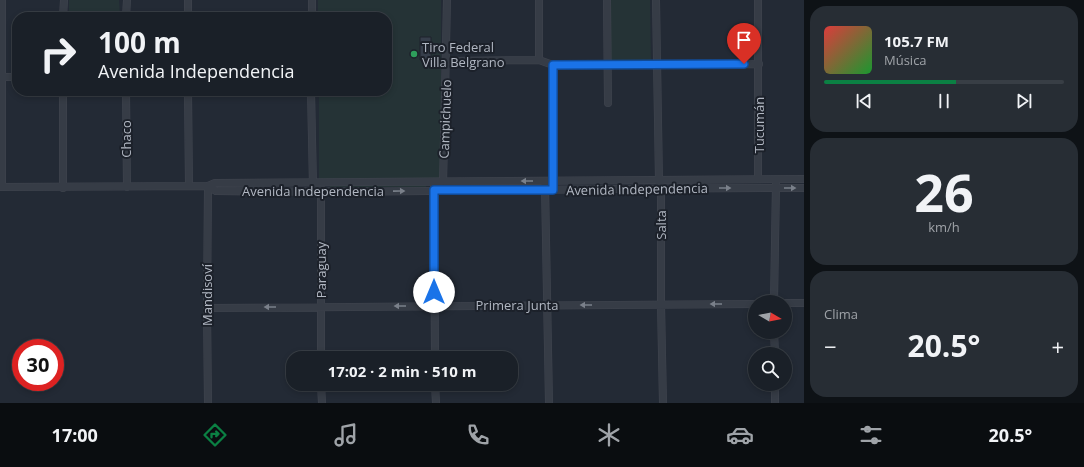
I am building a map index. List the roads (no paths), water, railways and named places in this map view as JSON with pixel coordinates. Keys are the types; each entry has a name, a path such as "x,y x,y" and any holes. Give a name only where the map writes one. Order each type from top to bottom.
{"street":[{"path":"1,187 2,0"},
{"path":"64,0 64,12"},
{"path":"126,12 127,0"},
{"path":"188,0 188,12"},
{"path":"312,0 312,12"},
{"name":"Campichuelo","path":"443,190 447,0"},
{"path":"539,0 539,60"},
{"path":"607,0 608,103"},
{"name":"Salta","path":"656,0 659,181 661,188 663,403"},
{"name":"Tucumán","path":"758,0 758,179"},
{"path":"446,61 539,60 553,65 759,64"},
{"path":"553,65 553,190"},
{"path":"1,77 12,77"},
{"path":"63,96 63,188"},
{"name":"Chaco","path":"126,96 126,187"},
{"path":"188,96 189,186"},
{"path":"311,96 313,193"},
{"path":"774,295 776,179"},
{"name":"Avenida Independencia","path":"1,187 63,188 208,186 216,183 313,182 804,179"},
{"path":"434,181 435,351"},
{"path":"545,181 549,403"},
{"name":"Paraguay","path":"321,351 322,182"},
{"name":"Avenida Independencia","path":"208,186 216,191 313,193 434,190 804,188"},
{"name":"Mandisoví","path":"208,186 208,403"},
{"path":"792,303 804,303"},
{"name":"Primera Junta","path":"207,308 748,304"},
{"path":"322,391 322,403"},
{"path":"435,391 436,403"},
{"path":"775,391 775,403"}],"place":[{"name":"Tiro Federal Villa Belgrano","path":"414,54"}]}
